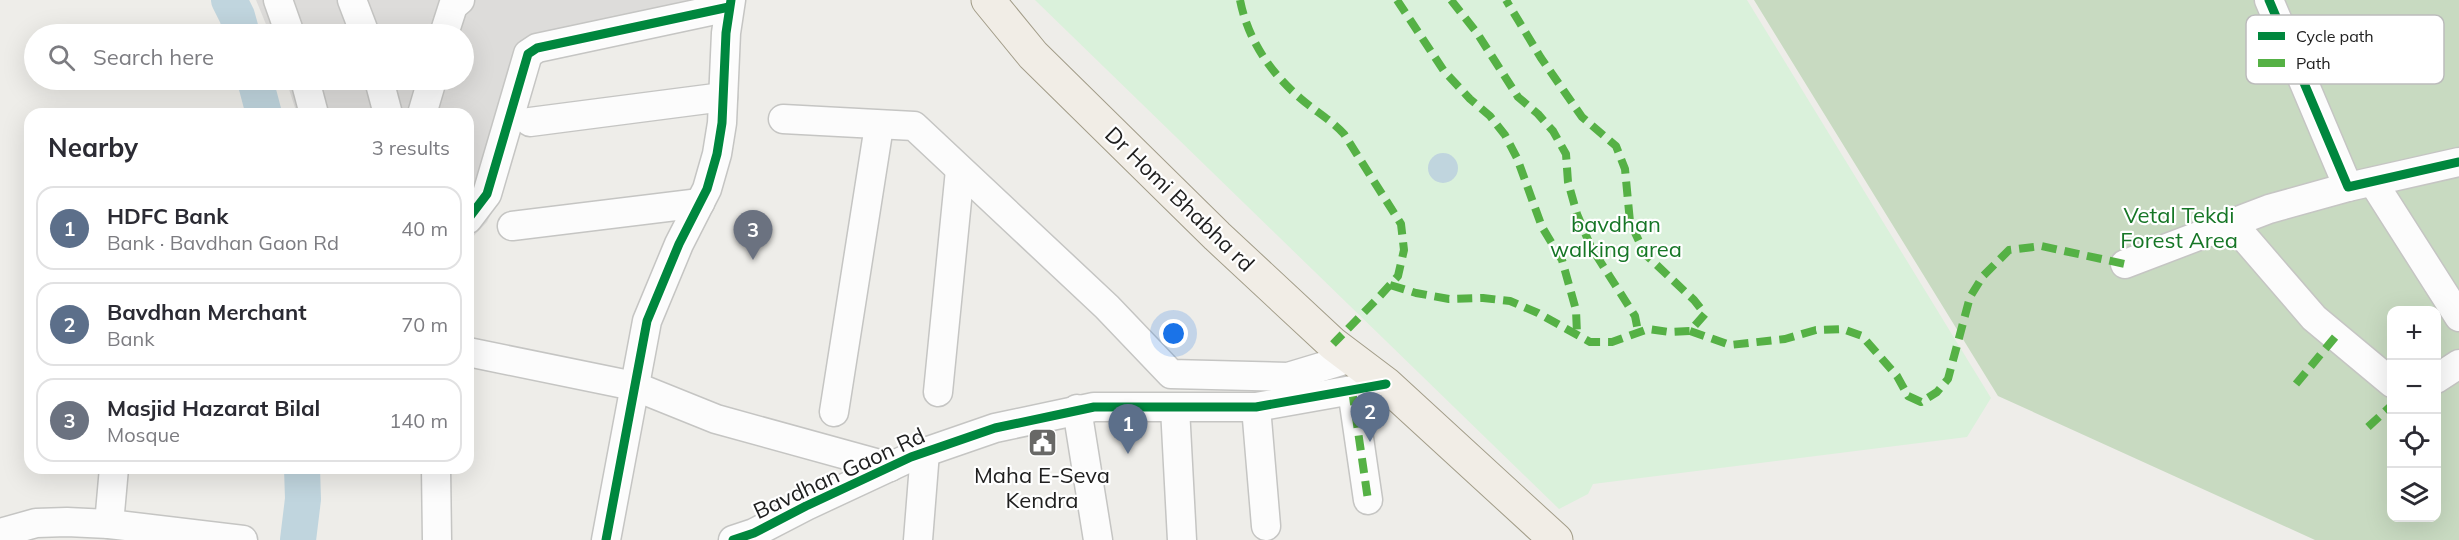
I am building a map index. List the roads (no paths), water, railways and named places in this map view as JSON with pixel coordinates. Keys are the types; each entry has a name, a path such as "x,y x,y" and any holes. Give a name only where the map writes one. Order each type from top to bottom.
{"main road":[{"name":"Dr Homi Bhabha rd","path":"988,0 1033,55 1242,259 1351,358 1386,384 1556,540"}],"street":[{"path":"278,0 286,24"},
{"path":"352,0 361,24"},
{"path":"447,24 453,6 460,0"},
{"path":"2269,0 2276,15"},
{"path":"474,211 487,194 528,54 537,48 730,4 717,154 707,189 679,244 647,321 606,540"},
{"path":"2311,84 2361,185 2459,317"},
{"path":"307,90 312,108"},
{"path":"382,90 387,108"},
{"path":"424,108 429,90"},
{"path":"530,122 723,97"},
{"path":"783,119 879,126 914,126 1107,307 1171,374 1288,377 1351,358"},
{"path":"834,412 879,126"},
{"path":"938,392 960,170"},
{"path":"2125,264 2269,209 2361,185 2455,170"},
{"path":"512,226 700,203"},
{"path":"2232,223 2314,318 2387,380"},
{"path":"474,353 634,386 716,419 890,467"},
{"path":"2441,376 2459,364"},
{"name":"Bavdhan Gaon Rd","path":"747,538 806,506 890,467 925,452 995,428 1077,409 1256,406 1386,384"},
{"path":"1352,390 1368,500"},
{"path":"1256,406 1266,526"},
{"path":"1175,408 1182,540"},
{"path":"1077,409 1098,540"},
{"path":"918,540 925,452"},
{"path":"109,524 113,474"},
{"path":"436,474 437,540"},
{"path":"0,533 35,532 109,524 243,540"}],"water":[{"path":"1443,153 1454,157 1458,168 1454,179 1443,183 1432,179 1428,168 1432,157"}],"waterway":[{"path":"229,0 239,24"},
{"path":"258,90 262,108"},
{"path":"298,540 303,499 302,474"}],"place":[{"name":"Masjid Hazarat Bilal","path":"753,260"},
{"name":"Bavdhan Merchant","path":"1370,442"},
{"name":"Maha E-Seva Kendra","path":"1042,443"},
{"name":"HDFC Bank","path":"1128,454"}],"park label":[{"name":"Vetal Tekdi Forest Area","path":"2179,228"},
{"name":"bavdhan walking area","path":"1616,236"}]}
